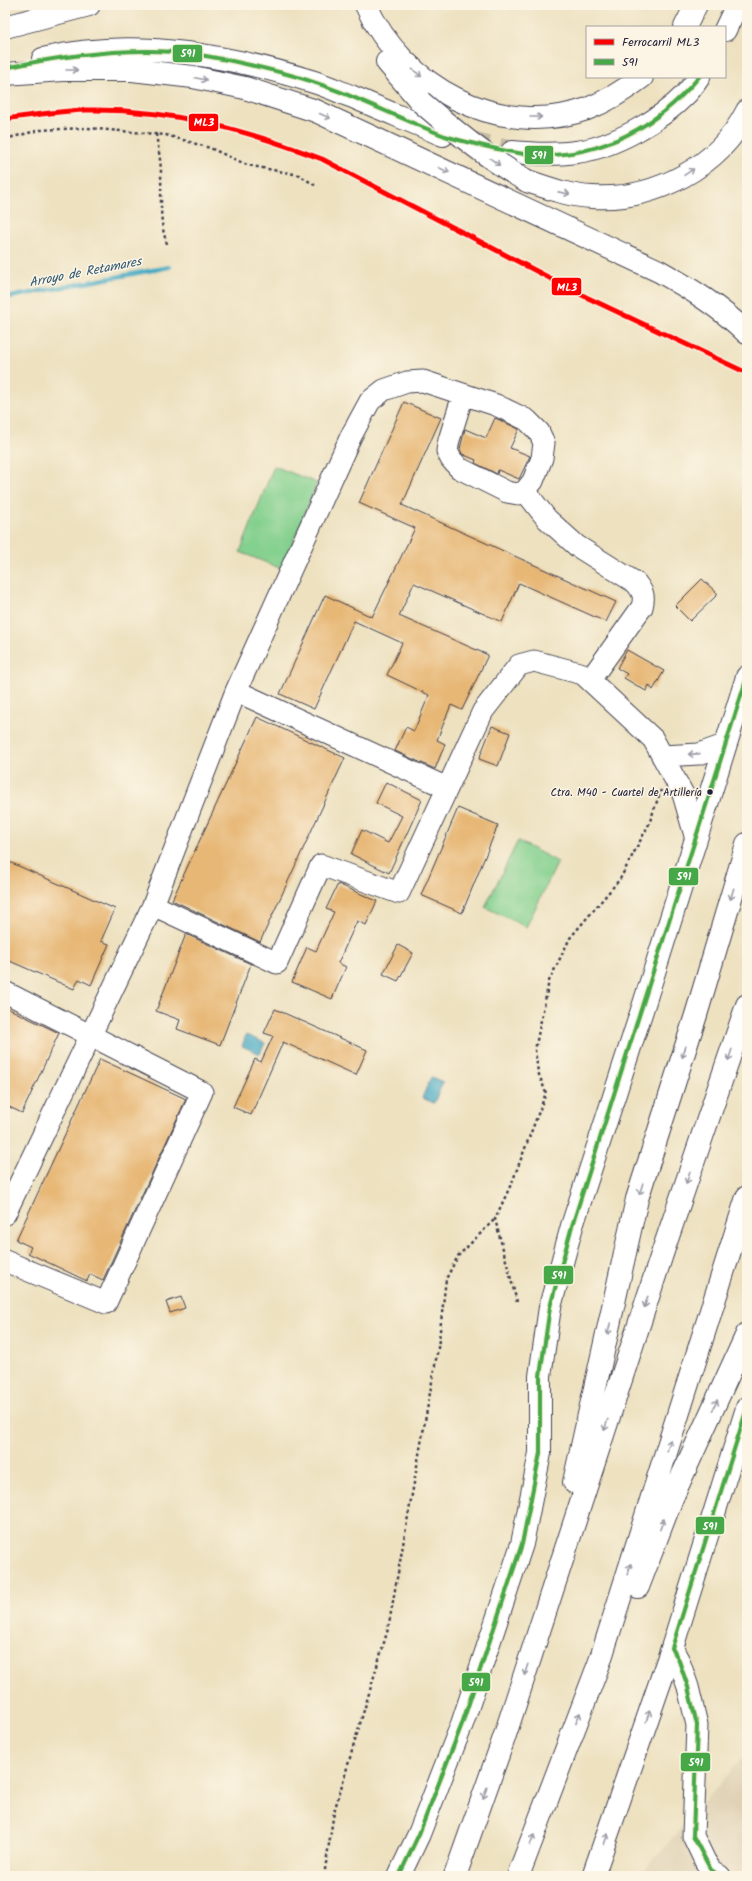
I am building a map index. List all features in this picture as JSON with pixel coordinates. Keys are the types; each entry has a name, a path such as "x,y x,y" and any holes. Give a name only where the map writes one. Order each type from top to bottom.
{"highway":[{"path":"5,27 90,5"},
{"path":"686,26 696,5"},
{"path":"726,28 737,5"},
{"path":"370,14 390,45 414,72 448,95 480,110 514,117 549,117 586,109 616,96 641,78"},
{"path":"370,14 379,51 421,102 478,149 503,167 527,181 561,192 592,197 624,196 653,190 681,177 712,157 740,125 747,111"},
{"path":"5,68 47,58 98,51 145,50 188,52 231,60 315,82 442,135"},
{"path":"5,74 63,70 132,70 193,77 245,88 316,112 659,271 701,295 727,314 747,332"},
{"path":"512,152 542,155 578,152 611,143 646,126 686,94 698,78"},
{"path":"398,1876 419,1834 462,1724 522,1544 540,1453 540,1376 550,1307 572,1226 644,1004 724,745 736,715 747,677"},
{"path":"538,1633 591,1413 637,1199 696,1014 747,844"},
{"path":"455,1876 504,1738 662,1255 747,1005"},
{"path":"518,1876 600,1661 747,1197"},
{"path":"600,1661 628,1614 672,1498 747,1334"},
{"path":"593,1876 672,1648 747,1408"}],"street":[{"path":"5,1214 153,905 236,691 351,436 370,401 384,390 407,382 423,382 496,405 527,420 539,432 544,443 542,458 533,481 525,491 518,494 507,492 459,468 451,459 447,451 463,395"},
{"path":"525,491 547,519 577,546 636,583 642,591 644,598 642,607 590,680"},
{"path":"153,905 277,963 321,865 399,893 483,711 519,665 534,662 583,674 653,739 683,794 696,839"},
{"path":"236,691 447,788"},
{"path":"665,762 699,754 724,745"},
{"path":"5,992 202,1092 106,1303 5,1261"},
{"path":"672,1648 679,1661 688,1687 697,1725 693,1836 705,1862 711,1870 720,1876"}],"path":[{"path":"5,139 40,130 87,128 166,135 210,148 247,166 299,175 316,186"},
{"path":"156,134 161,172 160,211 162,227 168,246"},
{"path":"324,1876 334,1812 388,1628 438,1348 446,1280 458,1256 495,1219 513,1180 546,1093 538,1072 535,1050 549,981 570,938 620,879 649,824 665,762"},
{"path":"495,1219 517,1302"}],"shaded area":[{"path":"747,1753 747,1876 639,1876"}],"green space":[{"path":"274,466 317,483 282,569 240,552"},
{"path":"518,841 558,862 526,927 485,907"}],"water":[{"path":"246,1035 265,1043 260,1054 242,1046"},
{"path":"431,1077 443,1082 434,1103 422,1098"}],"building":[{"path":"404,402 441,418 402,505 616,602 606,622 519,583 502,622 414,583 399,616 488,655 462,710 451,705 437,740 445,744 435,769 395,751 406,727 414,731 429,695 387,675 402,643 354,621 314,709 280,694 325,595 372,617 415,528 359,503"},
{"path":"495,418 519,429 510,448 530,456 519,479 498,470 497,474 475,463 476,460 462,454 460,449 465,429 486,438"},
{"path":"702,579 718,594 690,621 675,606"},
{"path":"627,650 664,671 653,690 649,685 646,691 624,678 627,674 617,668"},
{"path":"257,717 345,758 260,942 172,900"},
{"path":"492,726 510,733 498,766 479,759"},
{"path":"386,782 422,800 389,873 351,854 362,830 388,843 402,816 376,803"},
{"path":"458,808 498,825 462,913 421,895"},
{"path":"5,860 115,909 101,941 109,944 91,985 79,979 74,989 5,959"},
{"path":"338,884 377,901 366,925 357,921 338,963 346,967 332,999 292,982 307,947 316,951 334,912 326,909"},
{"path":"186,934 251,964 220,1045 177,1029 180,1020 156,1011"},
{"path":"398,945 413,953 398,981 383,974"},
{"path":"5,1007 59,1033 22,1113 5,1105"},
{"path":"275,1009 367,1050 356,1075 283,1042 251,1115 233,1107 255,1059 261,1062 273,1036 264,1033"},
{"path":"100,1059 186,1099 103,1280 90,1274 87,1281 28,1253 31,1247 16,1240"},
{"path":"181,1297 185,1308 170,1313 166,1302"}],"waterway":[{"name":"Arroyo de Retamares","path":"5,298 169,267"}],"tunnel":[{"path":"467,141 512,152"}],"rail line":[{"name":"ML3","path":"5,119 56,112 86,110 117,110 147,113 177,117 236,130 293,148 322,159 586,297 747,373"}],"transit line":[{"name":"591","path":"5,68 47,60 110,52 153,51 201,55 242,63 304,79 450,137 503,150 535,155 559,155 582,151 605,145 626,136 665,110 683,95 698,78"},
{"name":"591","path":"399,1876 419,1834 462,1724 522,1544 540,1453 540,1376 550,1307 572,1226 747,677"},
{"name":"591","path":"720,1876 711,1870 693,1836 697,1725 688,1687 679,1661 672,1648 747,1408"}],"place":[{"name":"Ctra. M40 - Cuartel de Artillería","path":"710,792"}]}
